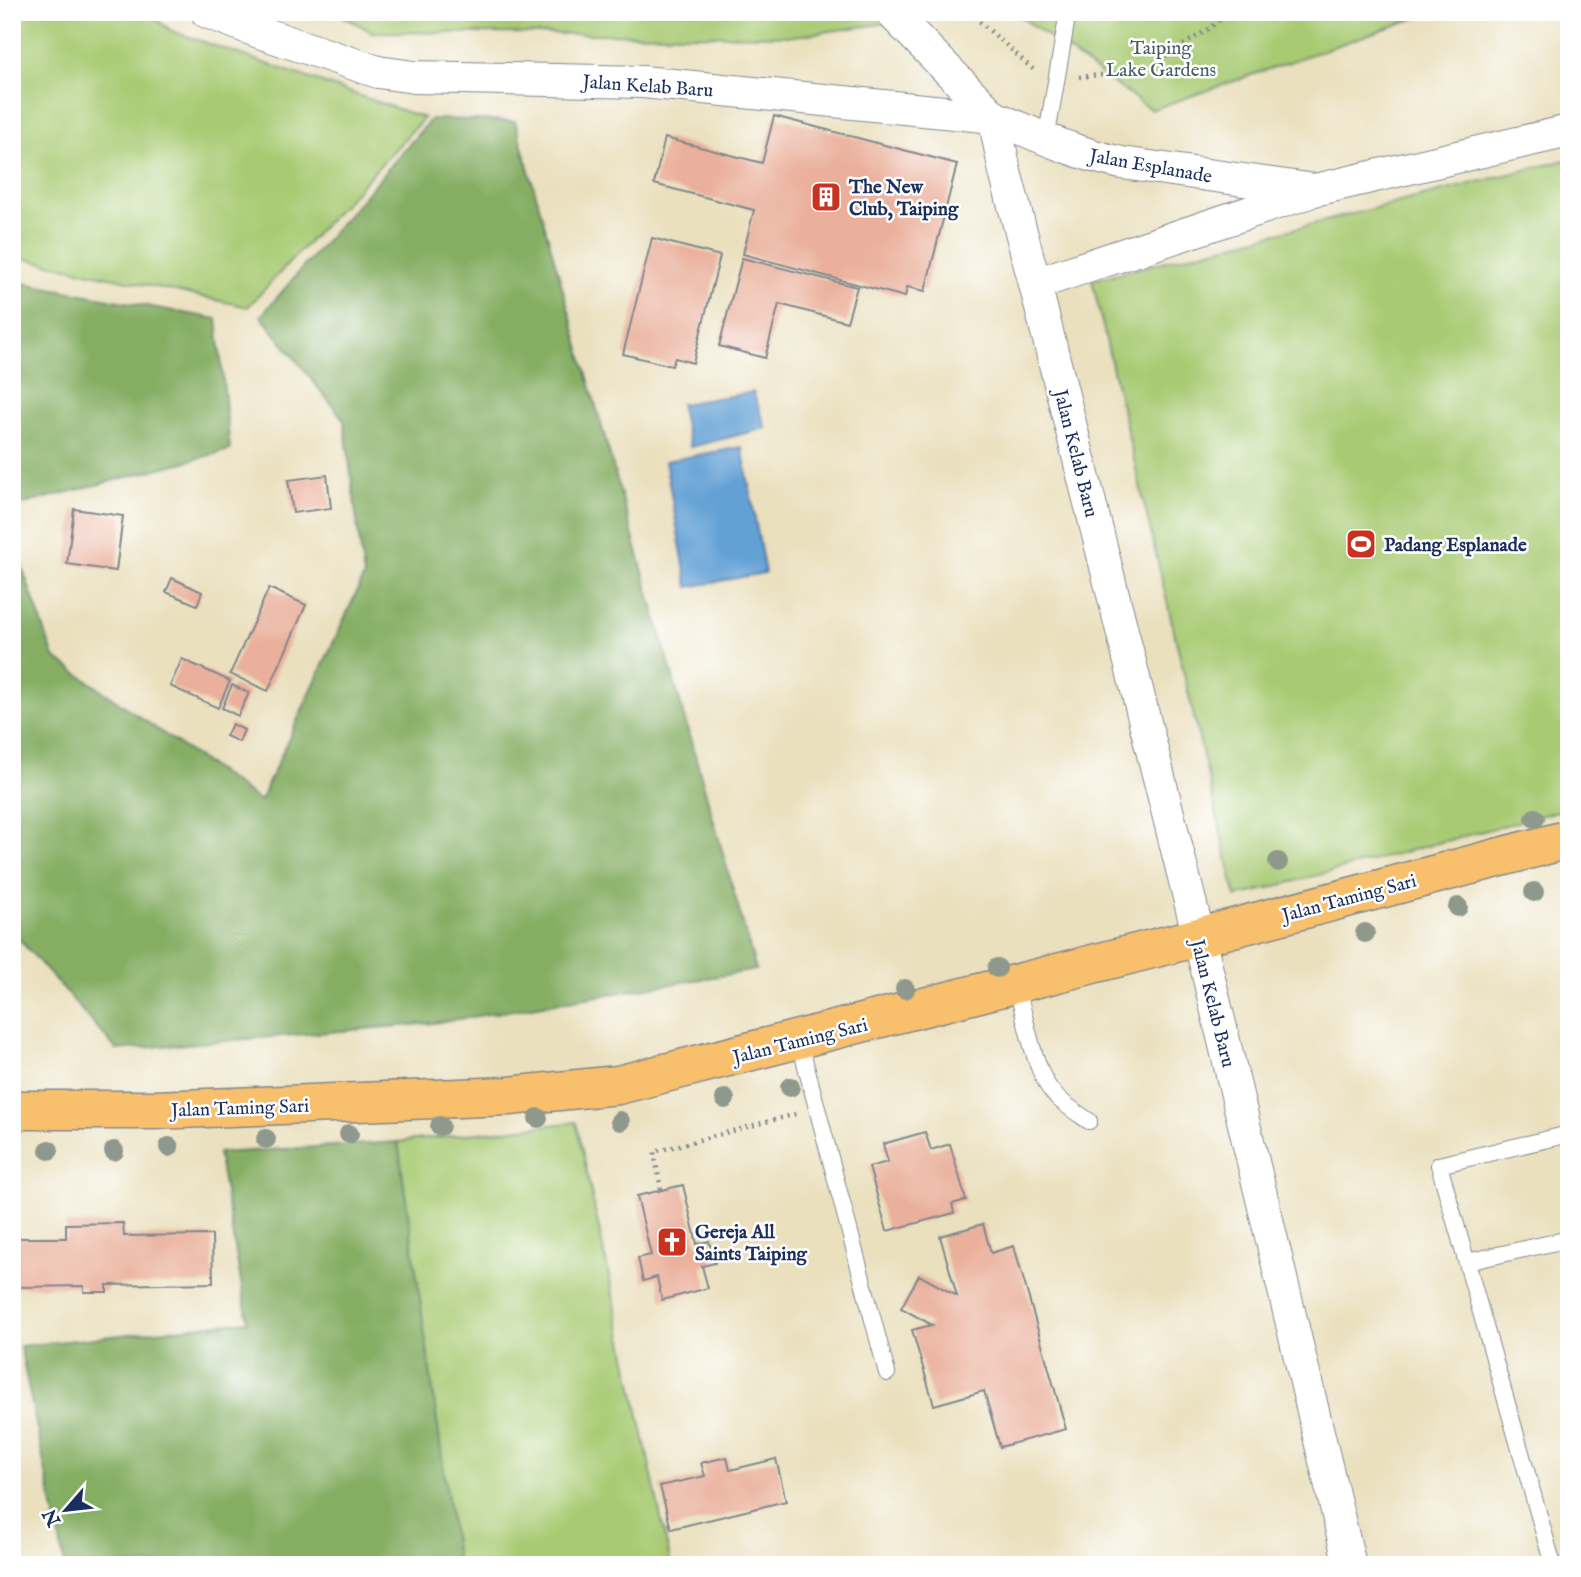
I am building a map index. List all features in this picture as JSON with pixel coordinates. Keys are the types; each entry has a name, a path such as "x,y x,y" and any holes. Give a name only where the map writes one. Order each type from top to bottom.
{"main road":[{"name":"Jalan Taming Sari","path":"12,1110 155,1110 509,1096 618,1086 1569,839"}],"street":[{"name":"Jalan Kelab Baru","path":"207,12 378,72 414,77 643,82 994,117 1005,172 1199,937 1350,1565"},
{"path":"891,12 994,117"},
{"name":"Jalan Esplanade","path":"994,117 1097,158 1315,190"},
{"name":"Jalan Esplanade","path":"1035,284 1315,190 1569,131"}],"lane":[{"path":"1046,139 1068,12"},
{"path":"1016,984 1041,1075 1052,1093 1089,1121"},
{"path":"799,1040 887,1373"},
{"path":"1553,1565 1439,1165 1569,1134"},
{"path":"1466,1262 1569,1239"}],"path":[{"path":"969,12 1033,71 1057,80 1142,71 1207,30 1230,12"},
{"path":"661,1189 654,1152 817,1108"}],"green space":[{"path":"12,12 146,12 172,31 424,118 248,307 12,256"},
{"path":"335,12 968,12 794,36 372,32"},
{"name":"Taiping Lake Gardens","path":"1014,12 1433,12 1151,110"},
{"path":"431,119 515,121 756,970 434,1023 117,1050 12,931 12,539 54,657 260,801 364,576 344,420 261,316"},
{"name":"Padang Esplanade","path":"1569,159 1569,808 1236,897 1092,280"},
{"path":"12,281 217,319 230,450 12,507"},
{"path":"576,1122 671,1565 457,1565 398,1142"},
{"path":"398,1142 457,1565 65,1565 20,1346 248,1321 218,1153"}],"water":[{"path":"753,392 766,428 690,447 680,404"},
{"path":"742,447 765,573 688,587 665,461"}],"building":[{"name":"The New Club, Taiping","path":"774,116 957,164 925,291 907,287 905,297 743,254 754,210 654,184 665,138 762,163"},
{"path":"652,238 720,256 693,363 675,358 672,366 623,354"},
{"path":"742,258 857,287 847,322 779,304 765,358 719,346"},
{"path":"327,475 331,508 293,513 288,480"},
{"path":"74,509 123,516 116,571 67,564"},
{"path":"172,578 202,592 197,605 166,592"},
{"path":"269,588 306,605 268,691 230,674"},
{"path":"182,659 230,681 218,708 170,686"},
{"path":"232,685 249,693 238,716 222,708"},
{"path":"232,724 244,730 239,742 226,736"},
{"path":"925,1132 931,1150 950,1144 966,1200 952,1204 954,1213 887,1231 869,1167 888,1162 883,1144"},
{"name":"Gereja All Saints Taiping","path":"683,1185 697,1244 709,1241 715,1263 702,1266 708,1288 662,1300 657,1277 643,1281 638,1258 651,1255 637,1196"},
{"path":"123,1223 124,1236 212,1235 213,1283 107,1285 107,1292 84,1292 84,1286 16,1287 15,1238 66,1238 66,1224"},
{"path":"983,1224 991,1253 1014,1246 1066,1429 1000,1447 984,1391 934,1405 912,1330 932,1325 901,1308 919,1275 957,1296 940,1236"},
{"path":"727,1457 730,1470 776,1459 786,1501 671,1529 660,1486 705,1476 701,1463"}],"place":[{"name":"The New Club, Taiping","path":"826,197"},
{"name":"Padang Esplanade","path":"1361,544"},
{"name":"Gereja All Saints Taiping","path":"672,1242"}]}
